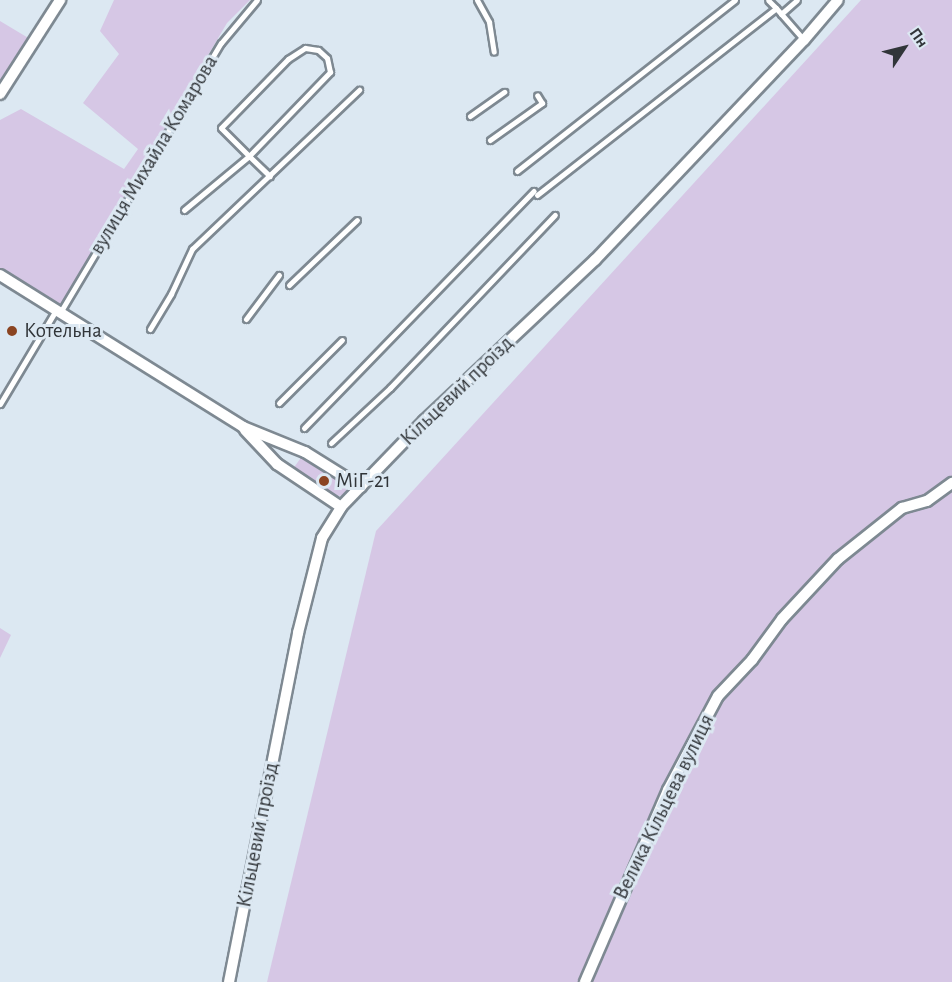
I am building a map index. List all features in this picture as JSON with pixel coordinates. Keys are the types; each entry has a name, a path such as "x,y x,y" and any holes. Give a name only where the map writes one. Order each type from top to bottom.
{"street":[{"path":"0,94 60,0"},
{"name":"Кільцевий проїзд","path":"229,982 298,633 322,538 341,507 424,421 595,260 804,40 838,0"},
{"path":"0,275 59,310 243,428 305,452 361,487"},
{"path":"243,428 277,464 341,507"},
{"name":"Велика Кільцева вулиця","path":"585,982 668,790 718,696 752,660 782,619 838,559 902,508 927,501 952,483"}],"lane":[{"name":"вулиця Михайла Комарова","path":"0,405 221,43 257,0"},
{"path":"477,0 489,22 494,52"},
{"path":"517,171 735,0"},
{"path":"768,0 804,40"},
{"path":"781,14 797,0"},
{"path":"304,428 536,193 776,8"},
{"path":"184,210 249,156 330,72 327,58 318,50 305,48 288,59 221,128 249,156 270,176"},
{"path":"150,329 171,294 192,249 359,90"},
{"path":"470,116 504,92"},
{"path":"490,140 542,103 537,95"},
{"path":"331,443 390,388 555,215"},
{"path":"289,285 357,220"},
{"path":"246,319 279,275"},
{"path":"279,403 342,340"}],"shaded area":[{"path":"114,0 250,0 227,23 61,305 0,270 0,120 21,109 124,169 138,149 83,103 119,54 100,31"},
{"path":"861,0 952,0 952,982 267,982 376,531"},
{"path":"0,21 30,39 0,88"},
{"path":"305,452 343,476 347,495 326,497 290,473"},
{"path":"0,628 11,635 0,658"}],"place":[{"name":"Котельна","path":"12,331"},
{"name":"МіГ-21","path":"324,481"}]}
